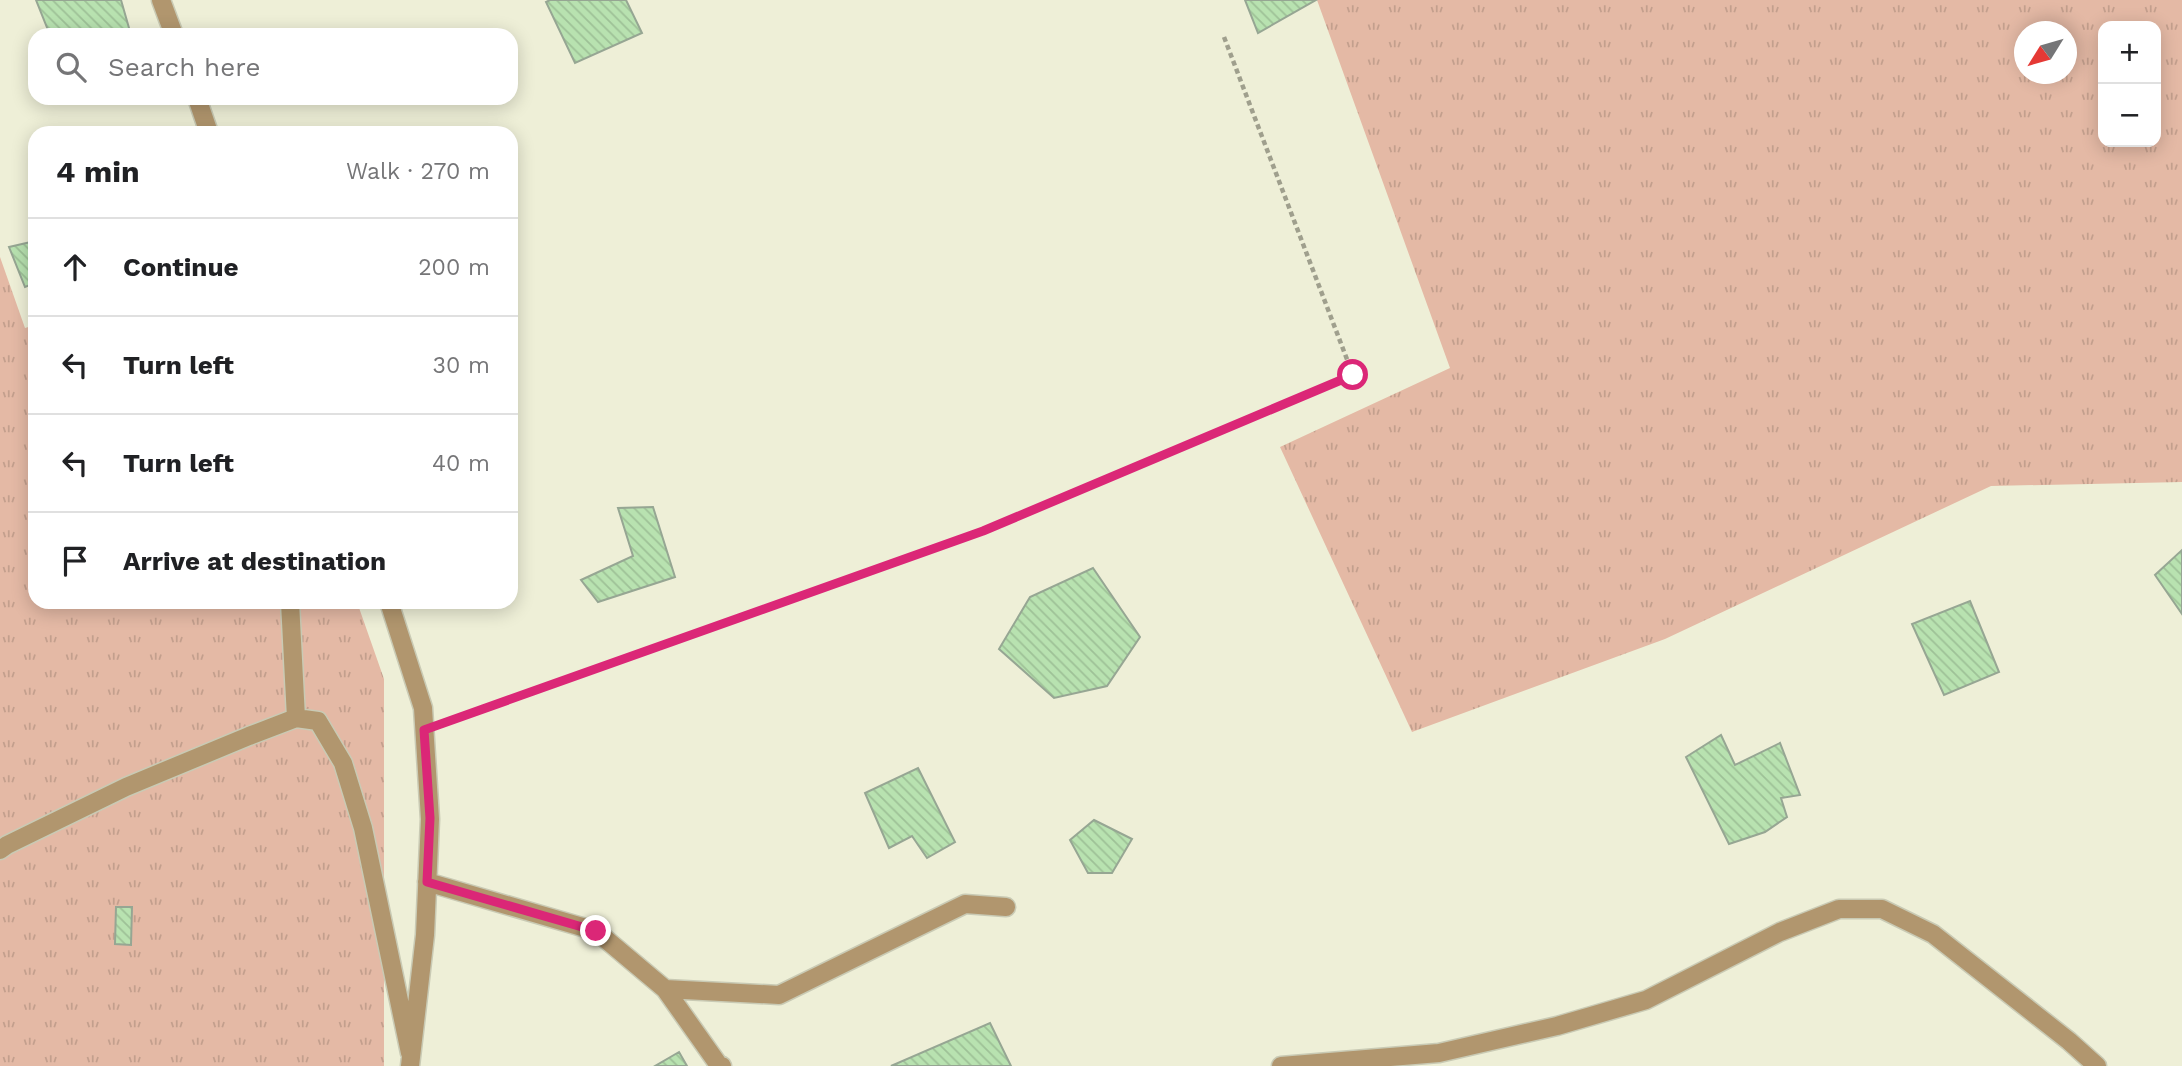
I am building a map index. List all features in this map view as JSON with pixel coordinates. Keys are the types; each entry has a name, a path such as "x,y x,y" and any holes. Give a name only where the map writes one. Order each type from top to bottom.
{"street":[{"path":"161,0 171,28"},
{"path":"199,105 207,126"},
{"path":"290,609 296,718"},
{"path":"391,609 423,708 430,818 425,935 410,1059"},
{"path":"0,850 126,787 296,718 318,721 343,763 363,828 410,1059"},
{"path":"427,882 596,931 665,989 722,1066"},
{"path":"665,989 779,995 965,904 1006,907"},
{"path":"1281,1066 1438,1053 1557,1026 1646,1000 1780,932 1839,909 1882,909 1933,934 2097,1066"}],"path":[{"path":"424,730 983,531 1353,375 1223,37"}],"green space":[{"path":"1317,0 2182,0 2182,482 1991,486 1665,639 1412,732 1280,447 1450,368"},
{"path":"0,257 25,328 28,327 28,609 359,609 384,679 384,1066 0,1066"}],"building":[{"path":"36,0 121,0 129,28 47,28"},
{"path":"626,0 642,33 575,63 546,2"},
{"path":"1245,0 1316,0 1258,33"},
{"path":"28,243 28,286 25,287 9,247"},
{"path":"653,507 675,577 598,602 581,580 633,556 618,508"},
{"path":"2182,550 2182,614 2155,575"},
{"path":"1093,568 1140,637 1107,686 1054,698 999,649 1030,597"},
{"path":"1970,601 1999,672 1944,695 1912,624"},
{"path":"1721,735 1735,765 1780,743 1800,795 1781,798 1787,817 1765,832 1729,844 1686,757"},
{"path":"918,768 955,842 927,858 912,836 889,848 865,793"},
{"path":"1094,820 1132,839 1112,873 1088,873 1070,840"},
{"path":"116,907 132,907 131,945 115,944"},
{"path":"990,1023 1011,1066 891,1066"},
{"path":"679,1052 687,1066 655,1066"}],"route":[{"path":"596,931 427,882 430,818 424,730 983,531 1353,375"}]}
